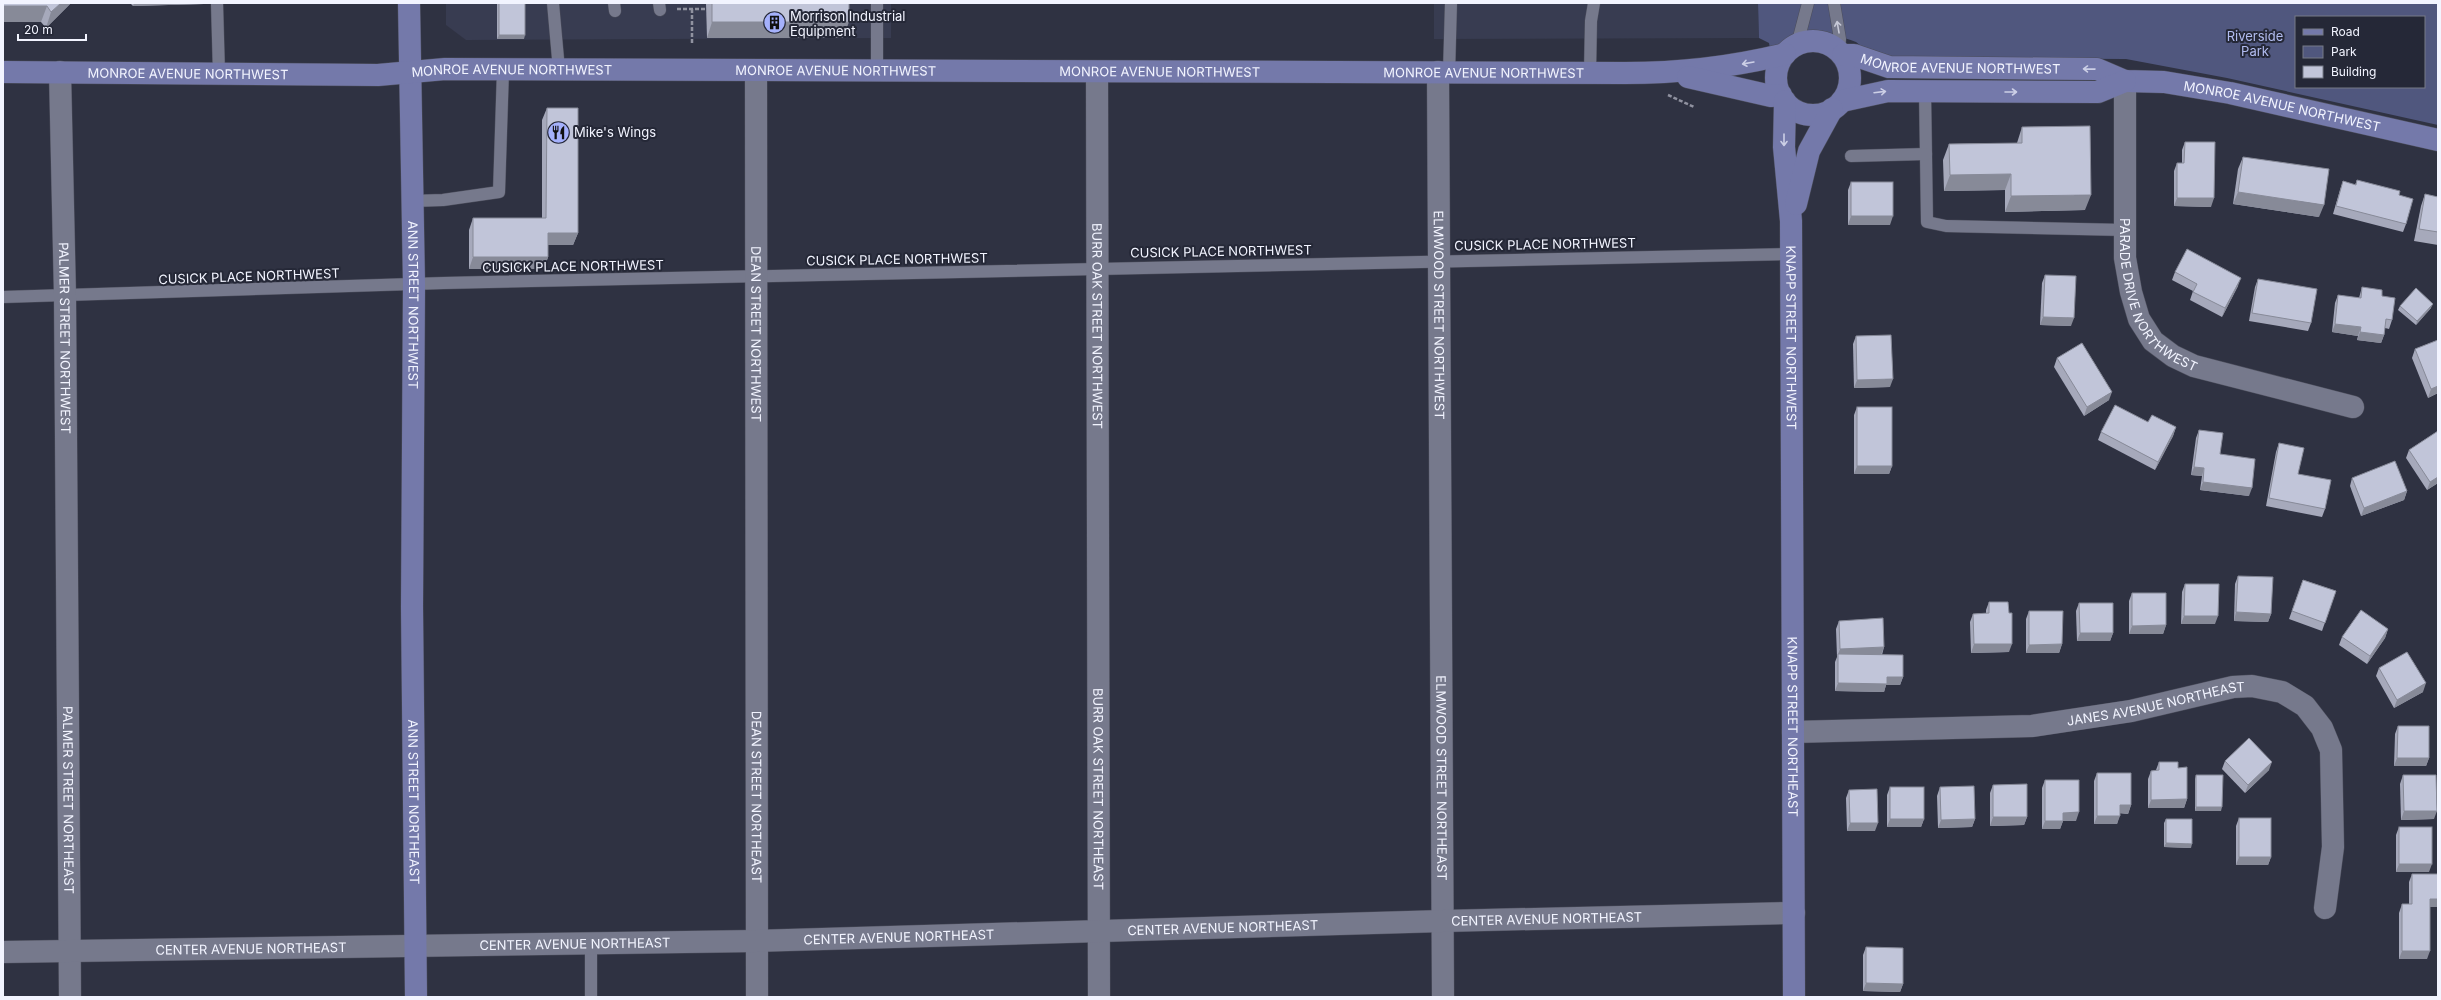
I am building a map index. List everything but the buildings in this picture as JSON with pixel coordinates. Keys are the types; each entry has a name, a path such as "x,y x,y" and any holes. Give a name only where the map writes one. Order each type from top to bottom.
{"main road":[{"name":"ANN STREET NORTHWEST","path":"409,3 414,284 412,607"},
{"path":"1805,42 1823,42 1841,53 1850,73 1847,92 1837,105 1812,114 1802,113 1783,98 1777,85 1777,74 1780,63 1791,49 1805,42"},
{"name":"MONROE AVENUE NORTHWEST","path":"3,72 378,75 445,69 1669,73 1742,64 1791,49"},
{"name":"MONROE AVENUE NORTHWEST","path":"1841,53 1854,55 1889,66 2097,69 2125,81 2164,82 2230,93 2438,140"},
{"path":"1925,67 1925,91"},
{"name":"MONROE AVENUE NORTHWEST","path":"1669,73 1783,98"},
{"name":"MONROE AVENUE NORTHWEST","path":"1837,105 1880,92 2098,92 2125,81"},
{"name":"KNAPP STREET NORTHWEST","path":"1783,98 1784,147 1791,221 1792,254 1792,456"},
{"name":"KNAPP STREET NORTHWEST","path":"1791,221 1809,151 1837,105"},
{"name":"KNAPP STREET NORTHEAST","path":"1792,456 1794,997"},
{"name":"ANN STREET NORTHEAST","path":"412,607 416,997"}],"street":[{"name":"DEAN STREET NORTHWEST","path":"756,71 757,598"},
{"name":"PALMER STREET NORTHWEST","path":"60,72 65,296 66,603"},
{"name":"BURR OAK STREET NORTHWEST","path":"1096,72 1099,580"},
{"name":"ELMWOOD STREET NORTHWEST","path":"1442,558 1439,260 1443,72"},
{"name":"PARADE DRIVE NORTHWEST","path":"2125,81 2125,258 2131,292 2139,319 2153,341 2173,356 2194,366 2353,407"},
{"name":"ELMWOOD STREET NORTHEAST","path":"1442,558 1443,997"},
{"name":"BURR OAK STREET NORTHEAST","path":"1099,580 1099,997"},
{"name":"DEAN STREET NORTHEAST","path":"757,598 757,997"},
{"name":"PALMER STREET NORTHEAST","path":"66,603 70,997"},
{"name":"JANES AVENUE NORTHEAST","path":"1793,732 2032,726 2132,710 2233,687 2252,686 2282,692 2305,706 2322,728 2331,750 2334,847 2326,908"},
{"name":"CENTER AVENUE NORTHEAST","path":"3,952 70,949 756,941 1443,921 1794,913"}],"lane":[{"path":"217,3 219,74"},
{"path":"553,3 559,70"},
{"path":"877,3 877,70"},
{"path":"1443,72 1451,3"},
{"path":"1590,73 1591,22 1594,3"},
{"path":"1791,49 1808,3"},
{"path":"1834,3 1841,53"},
{"path":"412,201 443,200 499,192 503,70"},
{"path":"1925,91 1927,222 1946,226 2125,230"},
{"path":"1852,156 1926,154"},
{"name":"CUSICK PLACE NORTHWEST","path":"3,297 414,284 1439,260 1792,254"},
{"path":"591,943 591,997"}],"path":[{"path":"660,6 706,9"},
{"path":"692,9 692,44"}],"shaded area":[{"path":"446,3 891,3 891,38 466,40 446,25"},
{"path":"1434,3 1758,3 1759,38 1434,39"}],"green space":[{"name":"Riverside Park","path":"1758,3 2438,3 2438,125 2227,78 2126,59 1895,58 1872,52 1856,42 1844,38 1822,34 1812,34 1791,39 1770,49 1769,43 1759,38"}],"place":[{"name":"Morrison Industrial Equipment","path":"775,23"},
{"name":"Mike's Wings","path":"559,132"}]}
